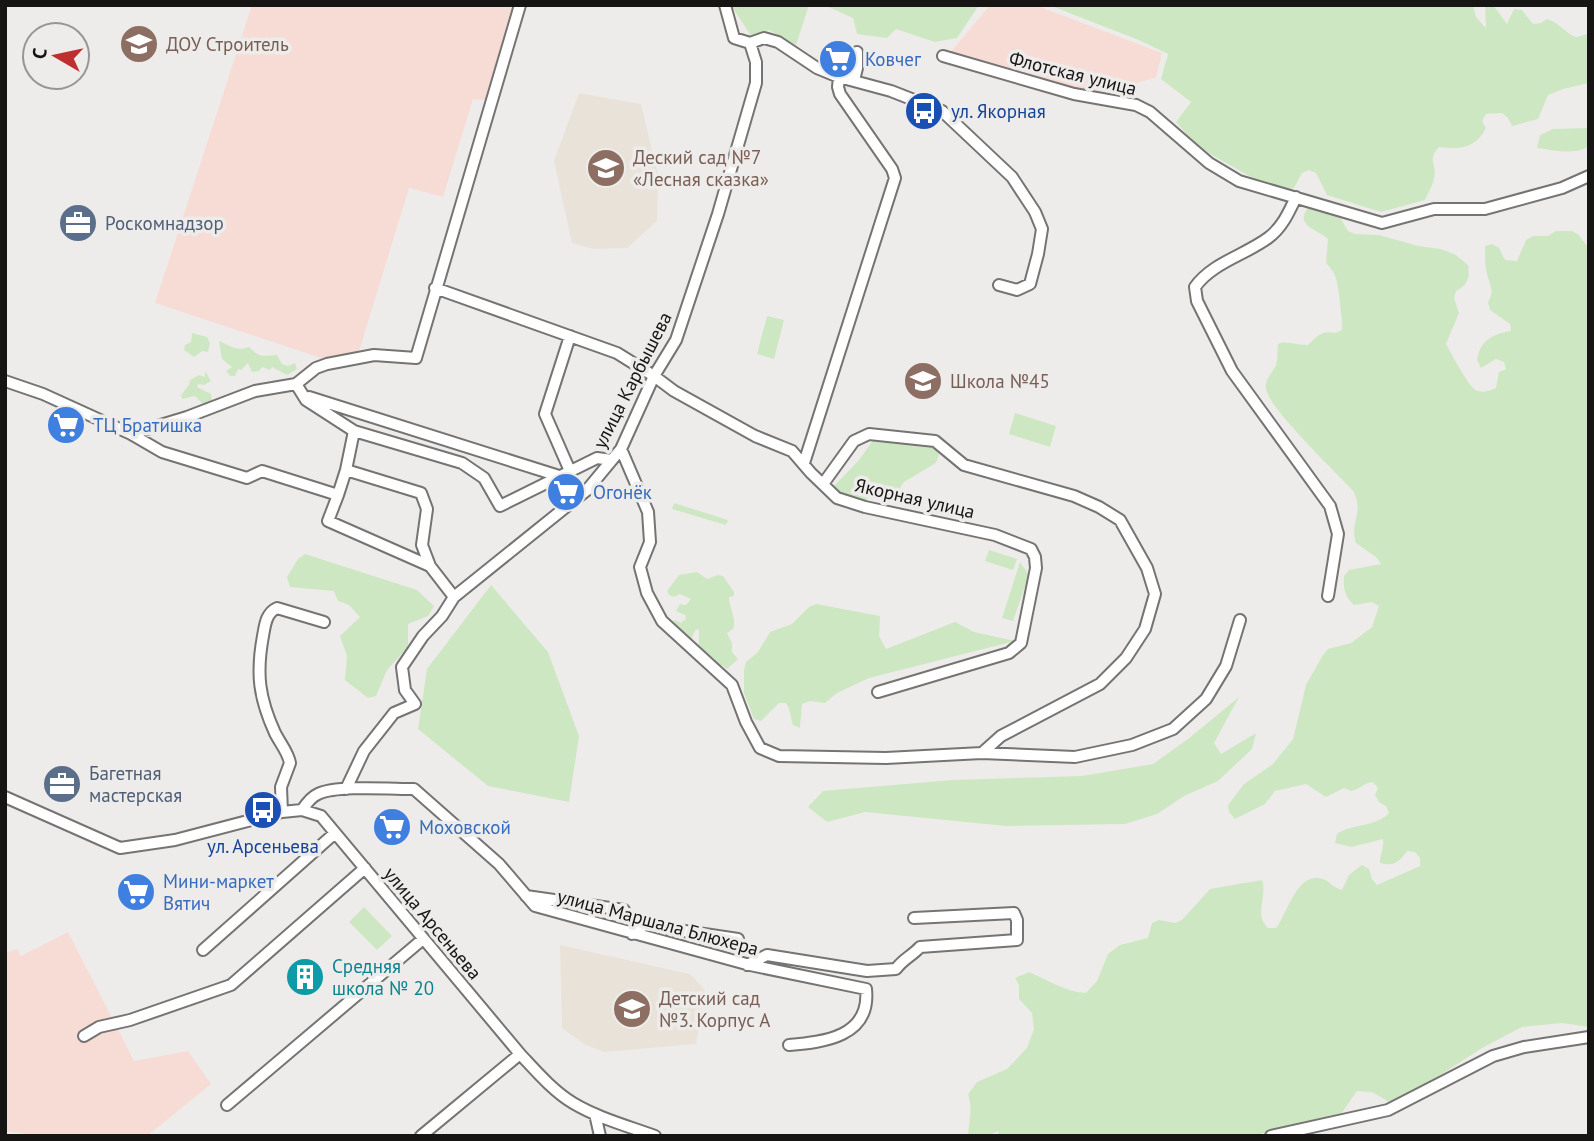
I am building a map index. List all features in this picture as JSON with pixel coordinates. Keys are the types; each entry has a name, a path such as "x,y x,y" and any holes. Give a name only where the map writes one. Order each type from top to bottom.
{"street":[{"path":"131,434 187,417 255,391 296,384 316,368 374,355 416,358 520,5"},
{"path":"725,5 734,38 750,43 764,38 778,42 817,68 942,110 1020,187 1042,229 1038,254 1030,284 1017,290 999,285"},
{"name":"улица Карбышева","path":"346,789 364,751 394,713 415,704 405,690 402,667 454,597 587,490 621,449 654,376 676,340 718,214 756,83 756,62 750,43"},
{"path":"854,80 857,52"},
{"name":"Флотская улица","path":"943,56 1074,94 1136,105 1150,112 1203,159 1239,181 1382,223 1434,209 1485,209 1562,188 1589,176"},
{"path":"804,463 895,178 892,169 840,94 839,77"},
{"path":"1296,197 1287,218 1270,237 1203,275 1195,287 1197,302 1232,371 1329,506 1338,534 1328,596"},
{"name":"Якорная улица","path":"435,288 617,353 674,391 755,436 792,452 837,498 865,507 995,535 1031,549 1036,569 1021,643 1009,653 878,692"},
{"path":"564,473 545,414 570,336"},
{"path":"5,381 37,391 131,434 162,452 247,478 262,471 338,495"},
{"path":"296,384 306,400 354,430 462,463 484,478 500,506 597,458 612,460"},
{"path":"303,396 564,473"},
{"path":"354,430 346,470 328,521 430,566"},
{"path":"823,484 854,441 869,434 935,441 964,465 1074,496 1099,506 1120,520 1147,568 1155,594 1145,629 1126,658 1100,684 1001,736 982,752"},
{"path":"621,449 648,512 650,542 640,566 647,593 662,621 732,685 746,722 760,748 779,756 886,758 982,752 1075,757 1132,745 1172,729 1206,699 1226,666 1240,620"},
{"path":"346,470 421,493 427,509 422,545 430,566 454,597"},
{"path":"282,812 281,788 290,763 261,698 258,680 264,627 270,614 277,608 324,622"},
{"name":"улица Маршала Блюхера","path":"302,810 313,796 319,793 346,789 414,789 499,864 535,906 747,965 866,989 867,999 862,1016 845,1034 822,1042 789,1045"},
{"path":"5,797 120,848 158,844 282,812 302,810"},
{"name":"улица Арсеньева","path":"302,810 321,816 520,1054 565,1097 596,1114 655,1136"},
{"path":"203,950 335,833"},
{"path":"84,1036 99,1027 131,1020 231,985 365,868"},
{"path":"526,896 624,910"},
{"path":"747,965 767,955 867,971 896,969 903,958 912,955 920,947 1017,940 1017,920 1014,913 914,918"},
{"path":"632,934 644,925 738,939"},
{"path":"227,1105 423,939"},
{"path":"1272,1136 1388,1110 1493,1056 1524,1047 1589,1037"},
{"path":"421,1136 520,1054"},
{"path":"596,1114 600,1136"}],"shaded area":[{"path":"252,5 516,5 488,100 473,99 443,197 409,188 357,358 321,358 155,303"},
{"path":"990,5 1035,5 1162,53 1156,77 1100,95 950,53"},
{"name":"Деский сад №7 «Лесная сказка»","path":"579,93 641,104 658,175 657,221 627,248 593,249 572,243 554,161"},
{"path":"68,932 134,1061 188,1051 211,1084 147,1136 42,1136 5,1131 5,953 17,949 21,956"},
{"name":"Детский сад №3. Корпус А","path":"560,945 690,974 705,990 696,1044 604,1052 584,1044 562,1028"}],"green space":[{"path":"731,5 809,5 796,45 769,30 751,36"},
{"path":"824,5 979,5 957,38 935,42 896,29 887,38 857,34 853,18"},
{"path":"1049,5 1473,5 1476,17 1486,28 1485,6 1493,5 1507,24 1514,9 1522,10 1533,24 1547,19 1574,36 1589,34 1589,83 1548,95 1538,119 1512,126 1502,113 1486,114 1482,121 1486,128 1472,144 1460,148 1439,147 1435,152 1435,174 1425,200 1381,212 1327,195 1316,173 1309,170 1302,173 1294,188 1287,190 1258,181 1198,147 1176,122 1191,102 1161,79 1168,54"},
{"path":"1589,128 1589,146 1583,149 1563,152 1537,148 1540,135 1553,129"},
{"path":"1310,206 1340,217 1348,231 1355,234 1379,235 1418,246 1441,249 1456,255 1468,265 1467,281 1456,291 1454,298 1459,313 1446,344 1467,380 1479,391 1496,388 1499,372 1506,369 1504,362 1496,359 1481,368 1477,360 1481,347 1493,336 1511,331 1510,324 1490,310 1488,302 1491,290 1486,269 1485,246 1492,244 1499,248 1505,260 1517,261 1526,240 1533,236 1572,231 1579,235 1589,249 1589,1027 1562,1023 1522,1027 1391,1103 1372,1092 1357,1091 1341,1114 1252,1136 999,1136 998,1131 987,1136 968,1136 968,1094 977,1082 1007,1069 1027,1048 1034,1029 1032,1013 1019,999 1019,985 1015,978 1029,972 1064,988 1086,993 1097,981 1108,954 1120,945 1148,938 1152,923 1159,920 1175,923 1182,920 1210,889 1262,880 1262,917 1268,928 1276,928 1294,895 1306,881 1323,879 1342,890 1349,875 1362,865 1369,869 1377,885 1420,866 1420,858 1415,852 1407,851 1396,863 1380,863 1383,839 1351,847 1335,843 1337,834 1377,821 1389,813 1375,795 1378,788 1373,782 1351,791 1344,788 1326,797 1306,784 1275,791 1265,804 1235,819 1229,812 1228,805 1244,784 1273,764 1293,739 1306,685 1323,655 1328,649 1351,643 1372,627 1379,606 1372,602 1354,605 1344,588 1344,576 1349,570 1381,564 1376,557 1356,543 1354,529 1358,507 1354,492 1291,426 1270,399 1266,389 1267,379 1276,365 1278,344 1308,345 1323,333 1342,330 1336,278 1326,263 1328,239 1305,222 1305,212"},
{"path":"767,316 784,320 774,359 757,354"},
{"path":"192,333 207,337 210,343 208,352 202,351 194,357 184,350 185,345 191,342"},
{"path":"219,341 236,348 249,347 262,356 277,355 282,364 288,366 295,363 297,369 287,375 272,367 270,370 262,367 259,371 252,372 248,363 241,370 238,369 235,376 230,376 226,371 232,367 222,359"},
{"path":"205,371 211,381 204,385 198,384 197,387 211,394 212,400 203,404 195,396 182,399 181,395 190,380 199,375 205,377"},
{"path":"1015,413 1056,426 1050,447 1009,434"},
{"path":"874,439 929,445 935,448 939,455 936,463 904,482 895,496 880,490 860,504 840,494 834,486 859,460"},
{"path":"674,503 728,520 726,525 672,509"},
{"path":"989,550 1017,559 1013,570 985,561"},
{"path":"305,554 417,590 434,606 428,616 408,624 408,647 387,670 376,696 368,698 345,680 347,656 340,636 360,617 349,605 338,601 334,591 290,587 287,577 298,559"},
{"path":"1020,562 1029,575 1013,621 1002,618"},
{"path":"697,572 707,579 723,576 734,592 734,596 729,597 734,625 727,633 732,643 732,652 738,659 727,669 718,665 714,658 707,656 699,645 699,630 696,629 689,643 670,624 675,620 681,623 686,619 685,615 676,611 680,604 686,605 691,599 680,594 674,597 667,591 679,575"},
{"path":"491,585 548,652 579,736 569,802 488,786 418,729 427,669"},
{"path":"816,604 880,616 879,636 886,649 955,622 974,632 1015,641 869,678 837,693 825,703 810,701 802,704 800,728 793,725 786,703 779,703 761,721 754,719 744,693 746,662 758,652 770,632 792,624 809,607"},
{"path":"1239,697 1214,743 1221,754 1256,733 1252,749 1218,781 1184,796 1157,814 1125,824 1006,826 865,812 827,822 808,807 823,791 952,780 1082,776 1153,764"},
{"path":"364,907 392,936 377,950 349,922"}],"place":[{"name":"ДОУ Строитель","path":"139,44"},
{"name":"Ковчег","path":"838,59"},
{"name":"ул. Якорная","path":"924,111"},
{"name":"Деский сад №7 «Лесная сказка»","path":"606,168"},
{"name":"Роскомнадзор","path":"78,223"},
{"name":"Школа №45","path":"923,381"},
{"name":"ТЦ Братишка","path":"66,425"},
{"name":"Огонёк","path":"566,492"},
{"name":"Багетная мастерская","path":"62,784"},
{"name":"ул. Арсеньева","path":"263,810"},
{"name":"Моховской","path":"392,827"},
{"name":"Мини-маркет Вятич","path":"136,892"},
{"name":"Средняя школа № 20","path":"305,977"},
{"name":"Детский сад №3. Корпус А","path":"632,1009"}]}
